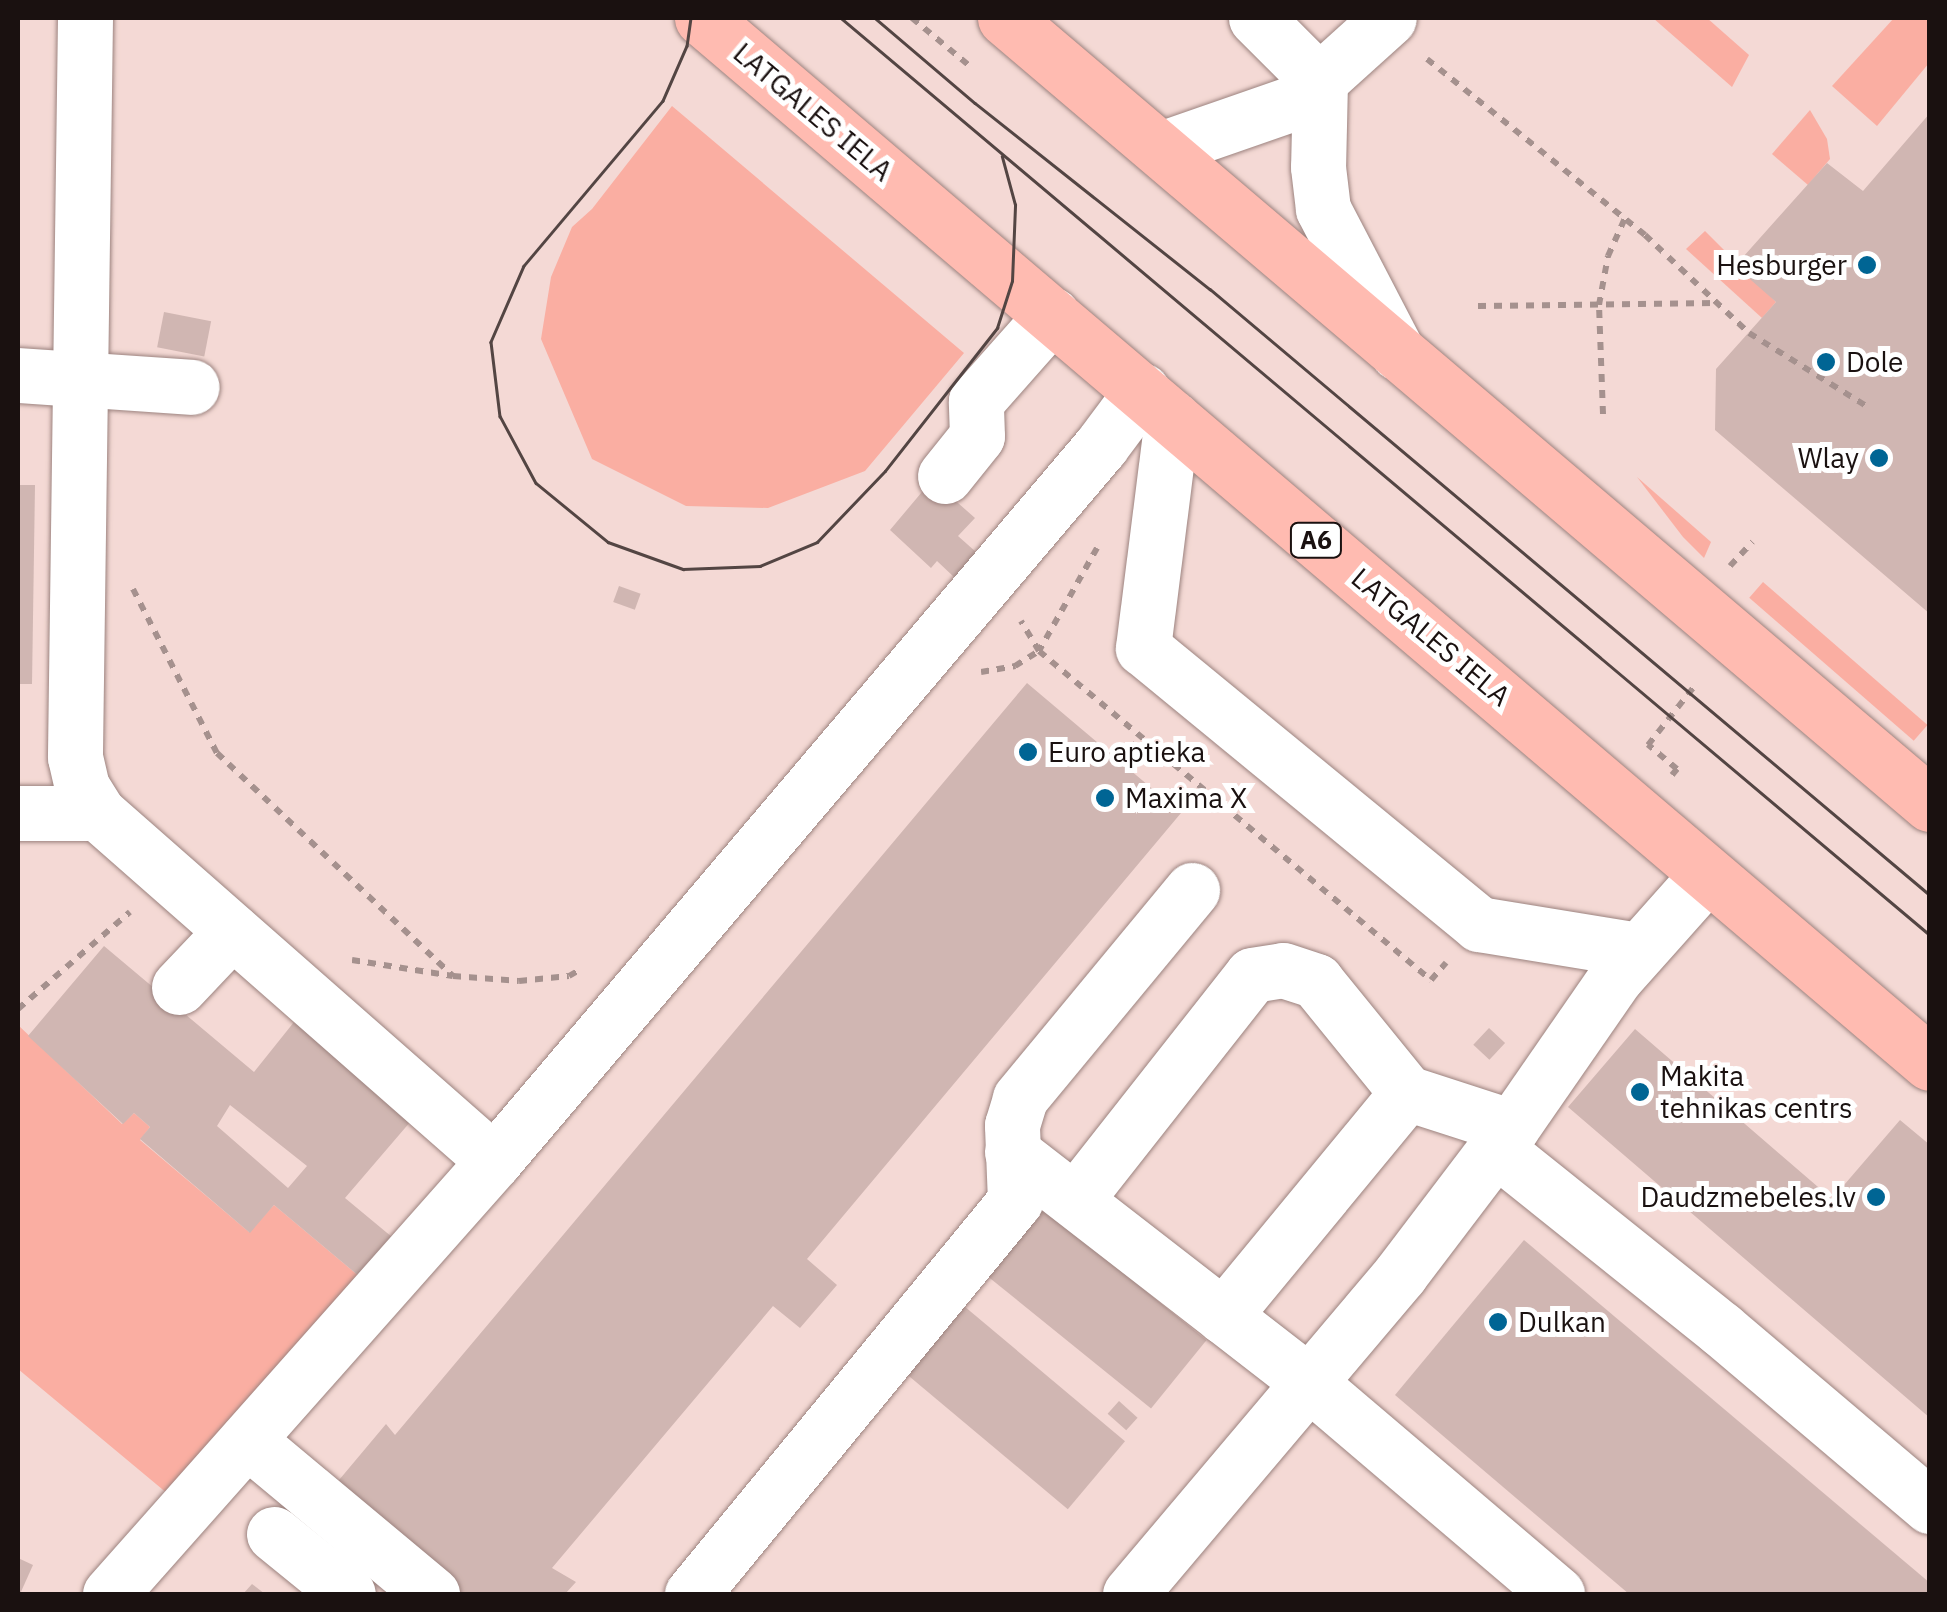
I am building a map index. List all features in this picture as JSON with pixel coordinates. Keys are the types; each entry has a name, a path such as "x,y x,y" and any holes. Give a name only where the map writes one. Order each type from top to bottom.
{"highway":[{"name":"LATGALES IELA","path":"702,18 1930,1064"},
{"path":"1006,18 1930,804"}],"street":[{"path":"85,18 74,757 82,787 98,814 494,1161"},
{"path":"1256,18 1320,82 1318,167 1323,209 1400,355"},
{"path":"1161,149 1296,102 1320,82 1405,36"},
{"path":"946,476 977,436 976,401 1052,315"},
{"path":"18,375 192,387"},
{"path":"1157,404 1144,648 1478,924 1638,950"},
{"path":"110,1594 494,1161 1094,455 1157,404"},
{"path":"18,813 98,814"},
{"path":"1130,1594 1402,1273 1638,950 1706,875"},
{"path":"692,1594 1015,1202 1012,1125 1020,1098 1192,890"},
{"path":"179,988 232,931"},
{"path":"1075,1200 1252,975 1283,970 1316,981 1407,1093 1504,1138 1930,1506"},
{"path":"1223,1316 1407,1093"},
{"path":"1012,1152 1308,1382 1557,1594"},
{"path":"247,1440 432,1594"},
{"path":"274,1534 348,1594"}],"path":[{"path":"1405,36 1625,218 1749,333 1868,407"},
{"path":"1602,414 1599,305 1608,256 1625,218"},
{"path":"1478,306 1717,303"},
{"path":"1722,574 1752,542"},
{"path":"130,582 217,753 452,976"},
{"path":"1668,780 1677,769 1648,745 1699,685 1686,673"},
{"path":"1120,761 1141,738"},
{"path":"18,1009 171,877"},
{"path":"340,959 452,976 518,980 569,976 592,962"}],"shaded area":[{"path":"1653,18 1707,18 1749,55 1732,87"},
{"path":"1894,18 1929,18 1929,63 1877,126 1832,86"},
{"path":"672,106 964,353 865,471 768,508 686,506 592,459 541,339 551,277 572,227 592,209"},
{"path":"1810,110 1827,139 1830,159 1808,185 1772,154"},
{"path":"1705,231 1776,302 1762,318 1686,249"},
{"path":"1637,477 1711,542 1704,558 1683,537"},
{"path":"1763,582 1928,725 1914,741 1749,598"},
{"path":"18,1025 122,1124 134,1113 150,1127 140,1140 249,1232 274,1205 366,1282 174,1499 18,1369"}],"building":[{"name":"Dole","path":"1930,113 1930,614 1715,430 1716,369 1776,302 1735,266 1827,163 1863,191"},
{"path":"164,312 211,321 204,356 157,347"},
{"path":"932,480 975,518 958,536 976,552 955,578 937,561 931,568 890,530"},
{"path":"18,485 35,485 32,684 18,684"},
{"path":"619,586 641,594 635,610 613,602"},
{"path":"1027,683 1181,813 807,1259 837,1285 800,1328 773,1306 552,1568 576,1582 565,1594 463,1594 334,1486 386,1424 395,1435"},
{"path":"104,946 254,1072 294,1022 411,1121 345,1198 398,1242 366,1282 274,1205 250,1233 140,1139 150,1127 134,1113 123,1124 28,1036","holes":["230,1105 307,1166 288,1188 217,1126"]},
{"path":"1489,1028 1505,1043 1489,1060 1473,1045"},
{"path":"1635,1029 1832,1199 1900,1120 1930,1145 1930,1418 1568,1107"},
{"path":"1037,1203 1206,1340 1151,1409 982,1271"},
{"path":"1524,1240 1930,1583 1930,1594 1629,1594 1395,1395"},
{"path":"958,1301 1125,1441 1068,1509 901,1369"},
{"path":"1119,1401 1138,1418 1126,1430 1108,1414"},
{"path":"18,1558 33,1565 20,1594 18,1594"},
{"path":"252,1584 265,1594 243,1594"}],"tram line":[{"path":"691,18 687,46 663,101 524,266 491,342 500,416 536,483 608,542 683,569 760,566 817,542 885,471 997,328 1012,281 1015,205 1002,157"},
{"path":"841,18 1930,935"},
{"path":"875,18 975,103 1210,289 1930,895"}],"place":[{"name":"Hesburger","path":"1867,265"},
{"name":"Dole","path":"1826,362"},
{"name":"Wlay","path":"1879,458"},
{"name":"Euro aptieka","path":"1028,752"},
{"name":"Maxima X","path":"1105,798"},
{"name":"Makita tehnikas centrs","path":"1640,1092"},
{"name":"Daudzmebeles.lv","path":"1876,1197"},
{"name":"Dulkan","path":"1498,1322"}]}
